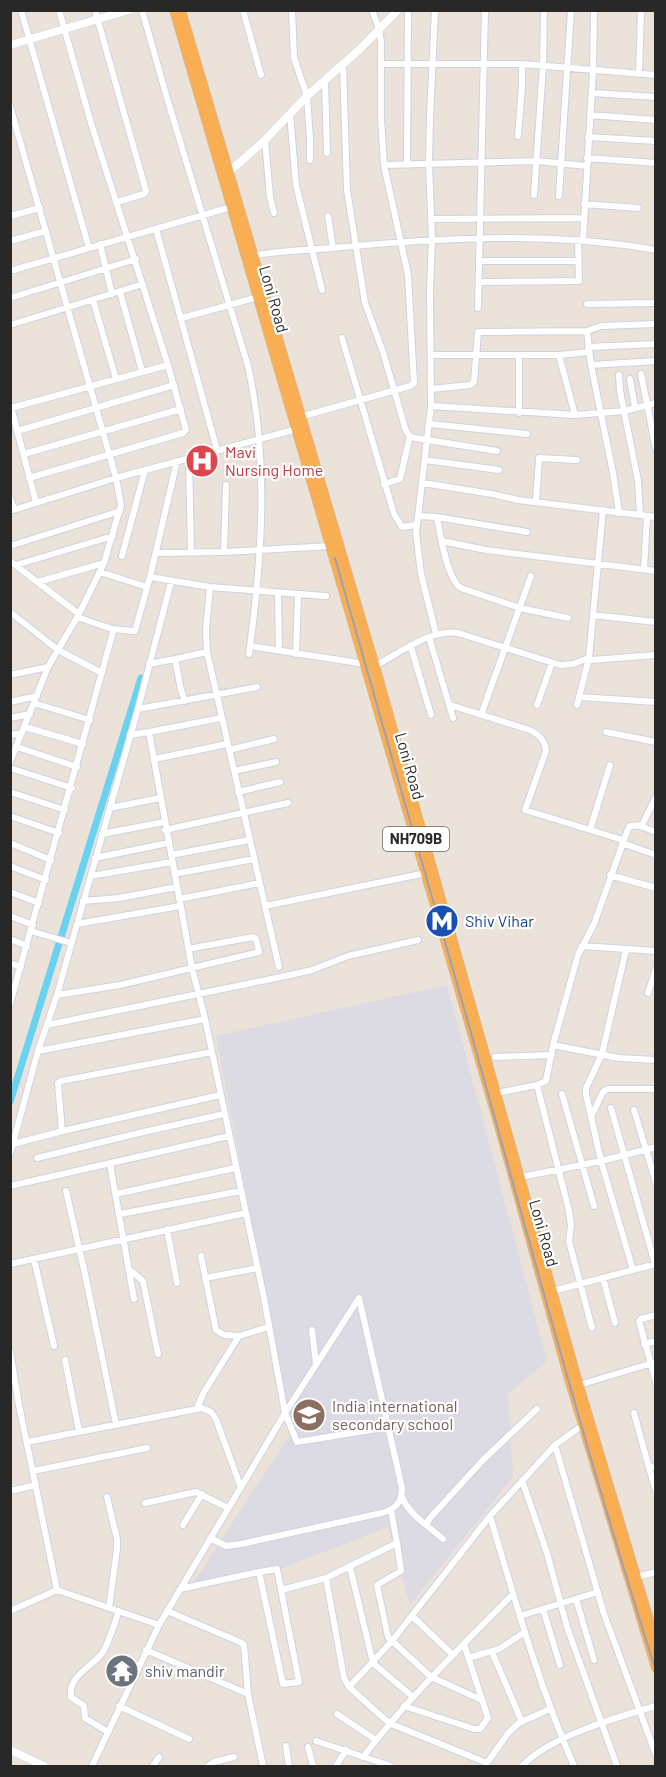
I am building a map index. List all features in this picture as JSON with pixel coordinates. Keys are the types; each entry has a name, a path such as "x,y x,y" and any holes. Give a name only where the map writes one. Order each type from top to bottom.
{"highway":[{"name":"Loni Road","path":"174,10 231,207 250,256 258,297 297,418"},
{"name":"Loni Road","path":"181,10 229,172 250,256 297,418 497,1093 656,1668"},
{"name":"Loni Road","path":"300,428 331,546 370,665 426,873 583,1425 632,1578 656,1643"}],"street":[{"path":"21,10 89,248"},
{"path":"29,478 183,433 186,428 129,236 91,123 59,10"},
{"path":"95,10 146,191 144,194 117,202"},
{"path":"10,45 129,10"},
{"path":"142,10 250,375 258,440 261,512 260,551 249,654"},
{"path":"243,10 261,75"},
{"path":"292,10 294,58 307,96 310,160"},
{"path":"297,418 413,385 415,379 410,292 402,241 384,165 381,119 382,64 379,29 372,10"},
{"path":"229,172 265,140 307,96 343,65 398,10"},
{"path":"407,165 408,10"},
{"path":"435,10 429,164 432,219 430,424 416,525 421,574 436,634"},
{"path":"478,308 485,10"},
{"path":"534,195 543,66 544,10"},
{"path":"559,196 571,10"},
{"path":"479,282 579,281 578,261 584,218 592,93 594,10"},
{"path":"639,74 641,10"},
{"path":"382,64 522,64 656,75"},
{"path":"518,136 522,64"},
{"path":"343,65 346,190 365,303 410,436 400,479 384,484"},
{"path":"325,80 327,153"},
{"path":"592,93 656,97"},
{"path":"10,762 48,667 105,563 120,511 121,499 11,109"},
{"path":"290,114 296,185 322,290"},
{"path":"590,115 656,120"},
{"path":"588,137 656,141"},
{"path":"265,140 270,197 274,213"},
{"path":"587,158 656,163"},
{"path":"384,165 537,161 587,166"},
{"path":"584,204 638,208"},
{"path":"10,271 231,207"},
{"path":"10,216 40,208"},
{"path":"328,216 333,248"},
{"path":"432,219 584,218"},
{"path":"156,228 217,450"},
{"path":"10,241 46,231"},
{"path":"250,256 432,239 580,240 656,250"},
{"path":"100,244 106,268 142,371"},
{"path":"10,298 136,259"},
{"path":"479,261 578,261"},
{"path":"10,325 143,284"},
{"path":"182,318 258,297"},
{"path":"93,300 116,380"},
{"path":"587,304 656,303"},
{"path":"431,389 473,384 477,333 479,332 587,331 601,326 656,324"},
{"path":"587,331 591,365 619,513"},
{"path":"342,338 394,514 401,525 405,527 416,525"},
{"path":"431,354 560,355 589,349 656,344"},
{"path":"519,355 519,413"},
{"path":"560,355 575,415"},
{"path":"591,365 656,361"},
{"path":"36,502 11,407 91,387 168,364"},
{"path":"641,374 656,449"},
{"path":"619,375 644,516 644,569"},
{"path":"630,379 635,408"},
{"path":"17,431 174,385"},
{"path":"430,406 575,415 624,411 656,403"},
{"path":"24,454 181,409"},
{"path":"430,424 527,434"},
{"path":"10,498 12,510 116,478 300,428"},
{"path":"410,436 497,451"},
{"path":"189,458 191,552"},
{"path":"536,501 539,458 577,460"},
{"path":"425,460 499,470"},
{"path":"13,563 78,616 112,629 135,631 177,461"},
{"path":"122,556 145,470"},
{"path":"423,483 656,518"},
{"path":"224,552 226,485"},
{"path":"577,705 589,658 603,510"},
{"path":"10,546 120,511"},
{"path":"418,516 527,532"},
{"path":"437,518 456,585 520,608 568,618"},
{"path":"13,563 113,536"},
{"path":"442,541 486,550 656,571"},
{"path":"156,553 260,551 331,546"},
{"path":"38,582 105,563"},
{"path":"100,572 147,587"},
{"path":"481,715 531,576"},
{"path":"150,577 210,587 326,596"},
{"path":"10,1154 38,1051 57,995 91,876 171,582"},
{"path":"210,587 206,630 207,652 279,967"},
{"path":"278,593 279,651"},
{"path":"296,654 298,594"},
{"path":"10,612 58,650 102,673"},
{"path":"593,615 656,622"},
{"path":"10,1004 72,788 112,629"},
{"path":"250,646 370,665 444,632 458,633 552,663 567,665 589,658 656,655"},
{"path":"429,637 453,718"},
{"path":"411,647 430,716"},
{"path":"149,664 207,652"},
{"path":"175,659 185,701"},
{"path":"537,705 552,663"},
{"path":"10,675 48,667"},
{"path":"138,709 257,687"},
{"path":"579,697 656,702"},
{"path":"10,702 36,699 90,720"},
{"path":"450,705 530,730 541,737 544,742 545,755 525,810 623,841 656,855"},
{"path":"10,718 30,714"},
{"path":"130,735 221,718"},
{"path":"10,735 24,730 83,744"},
{"path":"149,732 188,950 258,1268 285,1413 297,1442 389,1427"},
{"path":"606,732 656,742"},
{"path":"155,759 274,739"},
{"path":"17,747 77,767"},
{"path":"234,771 276,762"},
{"path":"590,830 610,765"},
{"path":"10,768 72,788"},
{"path":"238,792 280,782"},
{"path":"10,792 65,810"},
{"path":"110,808 160,798"},
{"path":"640,826 655,800"},
{"path":"165,830 288,803"},
{"path":"10,816 59,833"},
{"path":"102,834 164,822"},
{"path":"497,1093 546,1081 553,1044 582,946 594,924 623,841 630,826 640,826 656,832"},
{"path":"91,876 249,840"},
{"path":"10,843 51,860"},
{"path":"95,858 168,843"},
{"path":"174,874 254,859"},
{"path":"10,866 46,880"},
{"path":"265,906 426,873"},
{"path":"610,875 656,888"},
{"path":"76,924 260,883"},
{"path":"83,901 177,887"},
{"path":"10,892 39,903"},
{"path":"10,916 40,933 71,943"},
{"path":"57,995 120,985 255,954 259,951 255,937 188,950"},
{"path":"10,939 27,945"},
{"path":"47,1026 291,975 312,970 348,956 418,940"},
{"path":"582,946 656,951"},
{"path":"626,950 602,1054 586,1091 601,1161 633,1270"},
{"path":"10,963 21,967"},
{"path":"648,993 656,969"},
{"path":"38,1051 205,1019"},
{"path":"553,1044 632,1060 656,1060"},
{"path":"62,1131 58,1083 61,1081 212,1052"},
{"path":"495,1057 552,1055"},
{"path":"537,1085 571,1226 569,1241 592,1328"},
{"path":"591,1118 603,1092 607,1089 656,1089"},
{"path":"562,1094 584,1164 594,1206"},
{"path":"13,1144 220,1095"},
{"path":"553,1291 655,1264 611,1108"},
{"path":"634,1110 656,1183"},
{"path":"38,1158 224,1114"},
{"path":"10,1186 229,1136"},
{"path":"521,1177 656,1147"},
{"path":"110,1164 134,1299"},
{"path":"116,1194 235,1168"},
{"path":"66,1191 116,1424"},
{"path":"120,1214 241,1191"},
{"path":"10,1264 246,1213"},
{"path":"167,1229 177,1282"},
{"path":"201,1256 216,1330 224,1335 239,1336 269,1327"},
{"path":"34,1259 54,1346"},
{"path":"205,1278 258,1268"},
{"path":"129,1270 143,1281 158,1354"},
{"path":"603,1278 615,1323"},
{"path":"92,1767 159,1625 285,1413 359,1298 389,1427 402,1496 405,1504 415,1516 443,1539"},
{"path":"656,1315 640,1319 644,1344 653,1363 656,1382"},
{"path":"312,1330 316,1365"},
{"path":"197,1408 204,1392 239,1336"},
{"path":"644,1344 656,1341"},
{"path":"10,1351 57,1590"},
{"path":"65,1360 79,1431"},
{"path":"579,1385 653,1363"},
{"path":"27,1442 197,1408 207,1409 216,1419 241,1488"},
{"path":"426,1525 483,1460 537,1409"},
{"path":"634,1413 652,1467 656,1491"},
{"path":"349,1687 392,1641 490,1516 522,1480 555,1445 583,1425"},
{"path":"555,1445 598,1592 656,1755"},
{"path":"33,1471 147,1448"},
{"path":"522,1480 547,1553 567,1627 617,1767"},
{"path":"10,1491 36,1485"},
{"path":"145,1503 190,1492 202,1494 228,1508"},
{"path":"183,1525 202,1494"},
{"path":"210,1538 222,1545 232,1546 391,1510 398,1505 402,1496"},
{"path":"107,1497 117,1539 109,1608"},
{"path":"391,1510 401,1571 377,1586 388,1637 431,1677 482,1700"},
{"path":"490,1516 550,1709 574,1767"},
{"path":"281,1590 326,1578 397,1544"},
{"path":"350,1567 373,1663 413,1697"},
{"path":"180,1589 259,1572 277,1569 299,1682 283,1684 259,1572"},
{"path":"632,1578 656,1572"},
{"path":"326,1578 344,1678 349,1687 389,1723 485,1765 509,1732 522,1722 550,1709"},
{"path":"10,1611 57,1590 159,1625"},
{"path":"520,1616 598,1592"},
{"path":"363,1757 404,1706 513,1594"},
{"path":"576,1599 594,1660"},
{"path":"543,1609 560,1665"},
{"path":"108,1732 85,1718 84,1706 71,1697 70,1692 81,1671 102,1653 119,1611"},
{"path":"167,1611 242,1643 263,1767"},
{"path":"412,1616 453,1655"},
{"path":"468,1658 492,1652 525,1632"},
{"path":"404,1706 480,1729 488,1718 464,1644"},
{"path":"146,1650 249,1694"},
{"path":"492,1652 522,1722"},
{"path":"522,1767 540,1752 562,1740 602,1723 656,1706"},
{"path":"119,1707 189,1740"},
{"path":"337,1714 376,1740"},
{"path":"316,1741 391,1767"},
{"path":"286,1746 289,1767"},
{"path":"308,1748 313,1767"},
{"path":"10,1750 45,1767"},
{"path":"336,1767 346,1750"},
{"path":"153,1767 159,1757"},
{"path":"208,1767 214,1762 234,1757"}],"shaded area":[{"path":"447,985 547,1361 508,1394 513,1477 410,1605 388,1527 278,1570 189,1589 292,1432 216,1036"}],"waterway":[{"path":"10,1102 141,678"}],"railway":[{"path":"335,558 579,1418 656,1671"}],"place":[{"name":"Mavi Nursing Home","path":"202,461"},
{"name":"Shiv Vihar","path":"442,921"},
{"name":"India international secondary school","path":"309,1415"},
{"name":"shiv mandir","path":"122,1671"}]}
